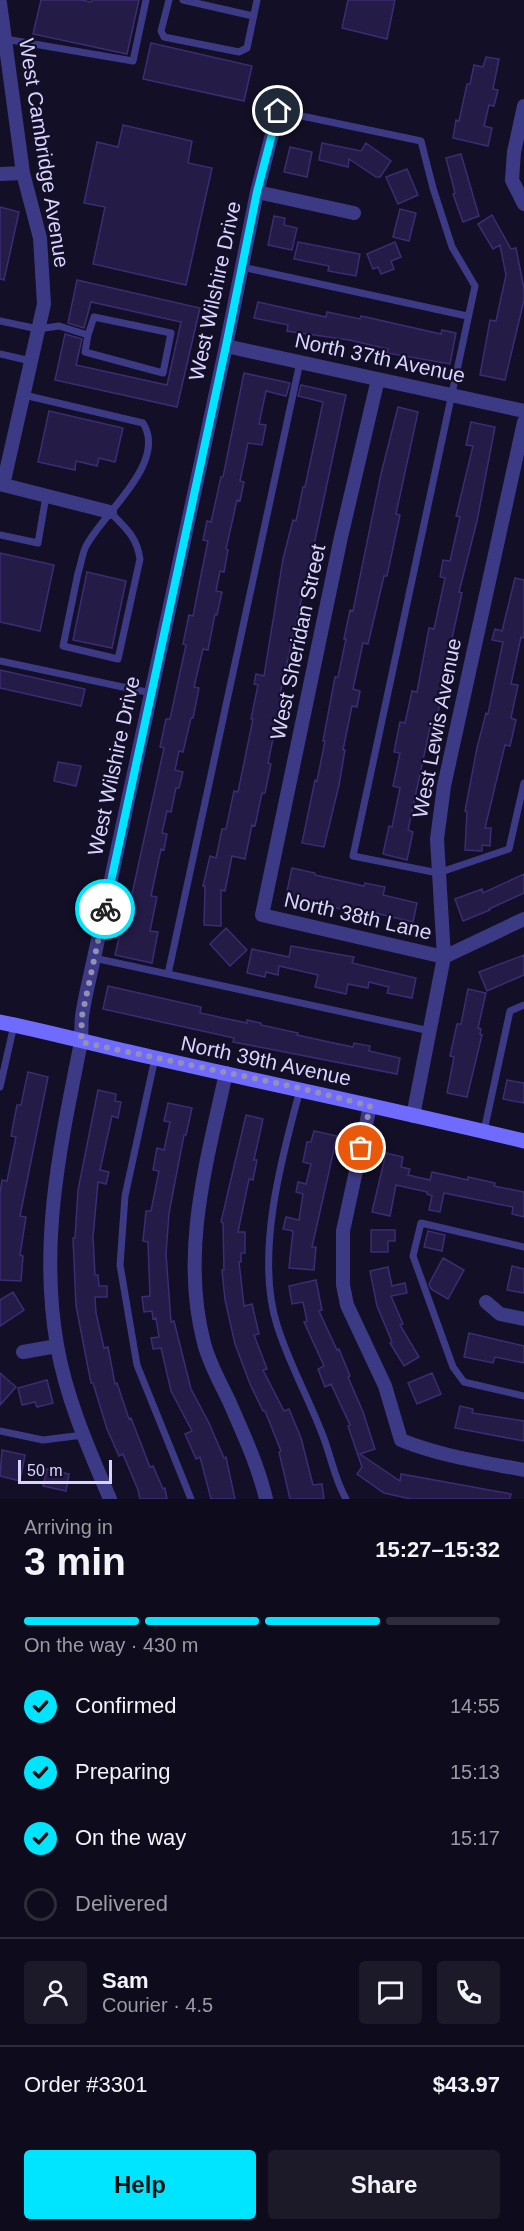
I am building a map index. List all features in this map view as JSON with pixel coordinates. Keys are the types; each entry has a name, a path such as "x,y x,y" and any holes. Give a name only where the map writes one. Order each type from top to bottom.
{"street":[{"name":"West Cambridge Avenue","path":"0,3 23,173 40,238 44,304 2,484"},
{"path":"524,106 514,152 513,180 524,204"},
{"name":"West Wilshire Drive","path":"110,1499 74,1412 57,1346 49,1274 52,1209 59,1151 81,1042 82,1016 94,958 257,192 278,111"},
{"path":"0,174 23,173"},
{"path":"257,192 354,213"},
{"name":"North 37th Avenue","path":"226,346 524,411"},
{"name":"West Sheridan Street","path":"262,915 341,537 378,379"},
{"name":"West Lewis Avenue","path":"413,1116 444,957 437,839 444,786 524,422"},
{"path":"2,484 110,512"},
{"name":"North 38th Lane","path":"262,915 444,957"},
{"path":"444,957 524,919"},
{"name":"North 39th Avenue","path":"7,1023 81,1042 300,1088 524,1141"},
{"path":"226,1073 198,1207 194,1247 195,1291 204,1342 213,1370 256,1463 266,1499"},
{"path":"370,1106 343,1231 343,1284 347,1305 385,1386 401,1440 456,1456 524,1470"},
{"path":"486,1302 500,1314 524,1319"},
{"path":"23,1352 57,1346"}],"lane":[{"path":"5,39 133,61 146,0"},
{"path":"169,0 161,31 164,37 239,52 247,48 257,0"},
{"path":"183,0 254,15"},
{"path":"278,111 421,141 452,247 475,286 353,856 438,873 509,849 524,783"},
{"path":"242,267 467,316"},
{"path":"94,316 171,333 163,373 85,352 88,334 94,316"},
{"path":"0,321 38,329 59,326 88,334"},
{"path":"0,354 31,361"},
{"path":"168,974 300,362"},
{"path":"24,395 143,423 148,437 146,460 141,470 110,512 85,547 63,646 118,659 140,559 138,546 131,533 110,512"},
{"path":"0,535 38,543 46,496"},
{"path":"0,661 151,693"},
{"path":"94,958 430,1031"},
{"path":"484,1131 510,1011 524,1005"},
{"path":"0,1087 7,1023"},
{"path":"155,1058 125,1197 120,1265 137,1365 191,1499"},
{"path":"300,1088 287,1136 269,1233 269,1283 276,1323 296,1376 322,1432 336,1483 346,1499"},
{"path":"524,1247 422,1223 413,1256 453,1367 464,1382 524,1396"},
{"path":"0,1431 43,1440 83,1435"}],"building":[{"path":"41,0 91,2 92,0 139,0 127,54 33,34"},
{"path":"348,0 395,0 387,39 342,28"},
{"path":"151,43 252,66 244,101 143,79"},
{"path":"486,57 499,59 493,89 498,90 494,106 489,105 484,126 492,128 488,146 453,138 456,120 459,121 467,84 470,84 474,65 483,67"},
{"path":"123,125 192,141 188,163 212,168 186,285 93,264 105,207 84,203 97,142 118,147"},
{"path":"322,143 361,151 366,143 391,161 380,177 376,177 349,159 348,167 319,160"},
{"path":"290,147 312,152 307,177 284,172"},
{"path":"461,154 479,216 463,222 453,194 455,193 446,158"},
{"path":"407,169 418,195 398,204 386,177"},
{"path":"0,207 19,212 4,280 0,279"},
{"path":"400,209 416,213 409,241 393,237"},
{"path":"492,215 511,249 516,248 524,289 524,300 505,380 480,375 490,320 496,321 506,275 500,245 493,249 478,224"},
{"path":"274,216 285,218 284,225 297,228 292,250 268,245"},
{"path":"298,242 360,254 356,276 328,271 329,266 294,259"},
{"path":"395,242 401,257 391,261 394,269 381,274 378,267 373,269 367,254"},
{"path":"77,280 200,308 177,407 55,380 65,334 82,339 76,365 167,385 181,322 91,302 84,328 68,323"},
{"path":"258,302 326,317 327,312 360,319 361,316 441,334 442,330 456,333 450,364 387,353 388,349 349,340 287,331 288,325 254,318"},
{"path":"244,373 290,383 286,396 266,391 259,424 266,425 262,445 248,443 240,481 244,482 240,501 237,500 226,549 228,550 224,572 220,571 216,591 222,592 217,615 215,614 208,650 203,649 194,687 199,688 193,718 191,718 183,752 179,751 175,770 183,772 179,788 176,788 171,812 167,811 162,833 167,834 164,850 161,849 151,896 157,897 150,931 158,932 152,963 115,955 122,925 125,926 164,748 160,747 166,719 170,719 186,645 183,644 189,615 193,616 208,541 203,540 207,521 211,522 221,477 223,477"},
{"path":"301,385 346,395 311,559 314,560 308,589 304,588 280,694 282,695 268,763 271,764 265,793 262,793 255,826 252,825 245,859 232,856 225,891 221,890 221,926 204,925 205,886 203,886 210,856 216,858 222,829 226,829 234,791 238,792 253,719 251,719 258,685 254,684 256,674 264,676 283,559 293,520 296,521 303,487 305,487 323,402 298,396"},
{"path":"398,407 418,412 396,514 400,515 387,576 384,576 368,644 363,643 353,689 360,691 357,707 352,706 339,785 324,847 302,843 325,741 323,741 335,677 338,677 350,610 353,611 381,474"},
{"path":"49,411 123,428 115,462 99,458 97,466 76,461 75,470 38,462"},
{"path":"471,422 495,427 477,521 459,592 462,593 439,697 441,697 436,724 431,723 408,830 413,832 407,860 383,854 389,826 392,827 400,788 393,786 400,753 394,752 400,722 405,723 412,691 417,692 429,628 434,629 445,578 440,577 443,560 450,561 460,517 456,516 473,446 466,445"},
{"path":"0,553 54,565 40,631 0,622"},
{"path":"87,572 126,581 112,648 73,640"},
{"path":"515,578 524,580 524,638 521,637 511,684 518,685 511,718 516,720 510,746 505,745 485,828 491,828 490,846 482,845 482,851 465,850 467,812 465,811 477,748 486,713 488,714 503,642 492,640 495,629 502,631"},
{"path":"0,670 85,689 81,706 0,688"},
{"path":"58,762 81,766 76,786 54,781"},
{"path":"292,868 364,886 365,883 385,887 383,895 417,903 413,922 346,906 345,910 286,896"},
{"path":"524,874 524,893 463,921 455,899 482,889 483,893"},
{"path":"226,928 247,950 230,966 210,944"},
{"path":"291,946 354,957 352,963 416,978 412,998 387,993 389,987 369,982 368,988 348,984 346,994 315,987 318,975 279,966 278,975 266,972 265,977 247,973 252,949 289,957"},
{"path":"524,955 524,975 487,991 479,972"},
{"path":"108,986 201,1007 200,1013 247,1023 247,1020 261,1023 261,1025 298,1033 297,1035 353,1047 354,1043 370,1046 369,1051 400,1058 397,1074 233,1042 234,1038 103,1009"},
{"path":"468,989 486,993 478,1028 481,1029 480,1034 482,1035 467,1097 447,1093 454,1057 450,1056 457,1024 461,1024"},
{"path":"28,1072 48,1077 20,1216 26,1217 20,1255 23,1256 21,1281 0,1280 0,1193 2,1180 7,1181 16,1137 11,1136 17,1105 21,1105"},
{"path":"507,1080 524,1083 524,1103 503,1099"},
{"path":"98,1090 116,1094 115,1101 121,1102 118,1118 112,1116 100,1170 109,1172 106,1184 98,1182 93,1237 95,1275 98,1275 99,1286 107,1286 107,1297 95,1297 96,1313 104,1348 108,1347 115,1384 117,1383 129,1419 131,1418 150,1467 153,1466 163,1489 165,1488 167,1499 140,1499 123,1454 119,1456 107,1429 93,1383 91,1383 76,1306 73,1238 75,1238 78,1190"},
{"path":"168,1103 192,1108 186,1135 184,1135 169,1213 166,1254 171,1322 174,1321 191,1389 224,1458 226,1457 235,1499 211,1499 200,1457 196,1459 185,1434 192,1431 171,1391 161,1348 153,1349 151,1338 159,1337 156,1318 153,1319 152,1311 144,1312 142,1297 150,1296 148,1242 143,1241 146,1211 151,1211 159,1171 153,1170 157,1148 164,1150 170,1122 164,1121"},
{"path":"246,1115 263,1119 254,1160 257,1160 253,1180 249,1179 238,1232 245,1232 245,1253 241,1253 241,1262 239,1262 244,1306 252,1304 259,1334 254,1335 267,1369 263,1370 284,1411 289,1409 301,1438 313,1485 322,1484 324,1499 290,1499 279,1452 281,1451 265,1411 250,1384 235,1344 225,1300 222,1270 224,1270 223,1223 221,1222"},
{"path":"314,1131 337,1136 312,1247 316,1247 314,1270 289,1268 293,1231 283,1229 286,1217 299,1220 303,1194 296,1192 298,1182 306,1184 311,1164 303,1162 307,1142 311,1142"},
{"path":"386,1153 403,1157 401,1167 410,1169 408,1175 430,1180 432,1172 468,1180 468,1177 495,1183 494,1186 524,1192 524,1217 512,1214 513,1207 444,1193 440,1212 429,1210 432,1196 427,1192 396,1185 390,1216 372,1212"},
{"path":"371,1230 395,1230 395,1241 388,1241 388,1252 371,1252"},
{"path":"428,1231 445,1235 442,1251 424,1247"},
{"path":"443,1258 464,1270 448,1299 431,1289 429,1284"},
{"path":"512,1266 524,1269 524,1293 507,1290"},
{"path":"388,1267 392,1286 405,1283 407,1293 391,1296 403,1324 400,1325 419,1357 404,1366 390,1343 392,1342 377,1306 370,1271"},
{"path":"316,1280 322,1310 319,1311 350,1376 348,1377 375,1449 360,1454 400,1481 401,1474 511,1494 510,1499 411,1499 384,1493 357,1474 362,1467 348,1426 350,1425 331,1384 325,1387 318,1369 324,1366 304,1322 307,1321 303,1302 292,1304 289,1286"},
{"path":"13,1292 24,1310 0,1326 0,1300"},
{"path":"469,1333 524,1346 524,1363 495,1357 493,1363 464,1357"},
{"path":"0,1373 16,1387 0,1405"},
{"path":"432,1373 441,1394 417,1404 408,1383"},
{"path":"47,1380 53,1403 37,1407 35,1402 22,1405 18,1388"},
{"path":"460,1406 473,1409 472,1413 524,1421 524,1441 455,1428"},
{"path":"2,1450 25,1455 20,1481 0,1476"},
{"path":"47,1469 69,1474 66,1491 43,1486"}],"way so far":[{"path":"105,909 82,1016 81,1042 300,1088 370,1106 361,1148"}],"route":[{"path":"105,909 257,192 278,111"}]}
